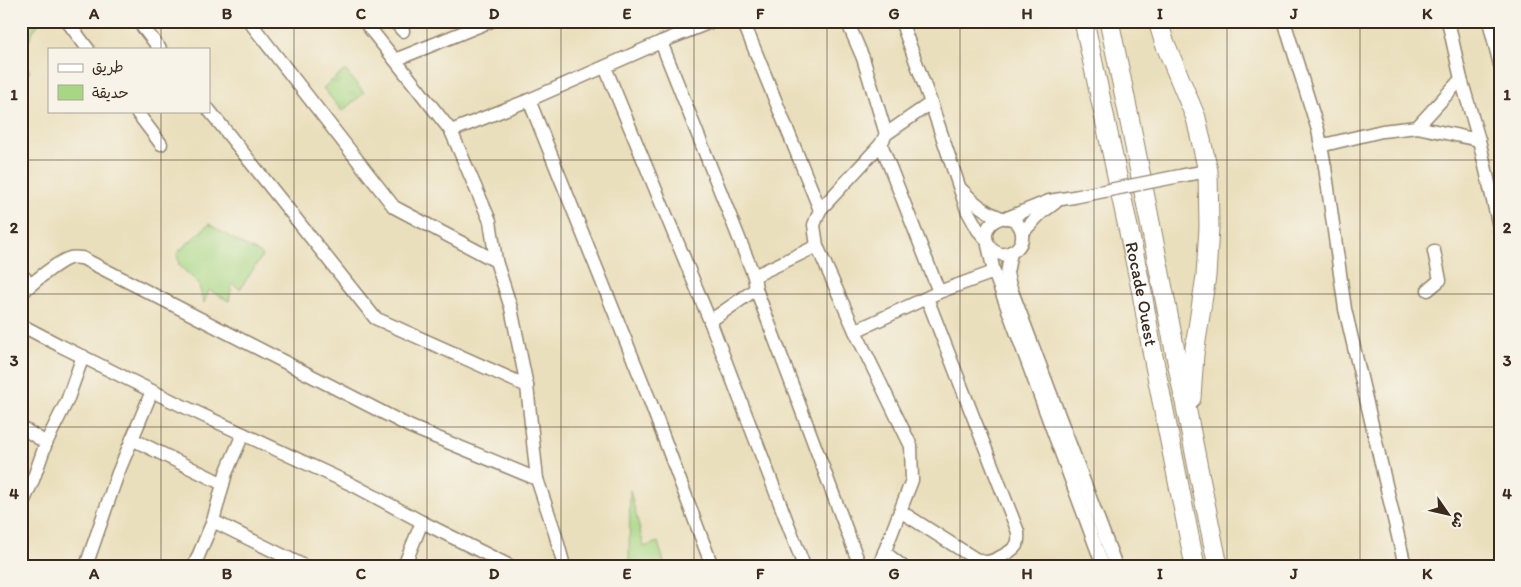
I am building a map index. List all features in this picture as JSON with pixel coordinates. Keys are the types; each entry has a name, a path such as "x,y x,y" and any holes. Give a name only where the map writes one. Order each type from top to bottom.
{"highway":[{"name":"Rocade Ouest","path":"1084,21 1142,293 1195,566"},
{"name":"Rocade Ouest","path":"1109,21 1152,228 1188,421 1218,566"},
{"path":"1158,21 1164,41 1196,118 1208,171 1209,227 1206,276 1194,354 1188,421"}],"street":[{"path":"67,21 87,48"},
{"path":"138,21 159,48"},
{"path":"249,21 394,207 496,261"},
{"path":"364,21 451,130 490,222 496,261 511,308 527,386 537,479 564,566"},
{"path":"395,60 492,21"},
{"path":"451,130 529,100 713,21"},
{"path":"743,21 820,210"},
{"path":"847,21 863,58 884,139 940,292"},
{"path":"901,21 967,210 972,220 993,250 1005,254 1018,248 1022,233 1019,226 1014,221 1004,218 975,202 960,188"},
{"path":"1284,21 1314,114 1321,144 1345,309 1405,566"},
{"path":"1448,21 1500,231"},
{"path":"1489,21 1500,65"},
{"path":"661,42 755,282 860,566"},
{"path":"605,67 710,321 804,566"},
{"path":"1418,127 1461,79"},
{"path":"529,100 650,400 712,566"},
{"path":"879,566 912,480 911,446 855,331 817,246 814,225 820,210 884,139 931,103"},
{"path":"210,111 375,318 527,386"},
{"path":"137,112 161,144"},
{"path":"1321,144 1382,131 1418,127 1479,140"},
{"path":"1103,566 994,272 986,233 991,223 1049,201 1208,171"},
{"path":"1022,233 1040,214 1068,198"},
{"path":"710,321 755,282 817,246"},
{"path":"1428,290 1440,280 1434,251"},
{"path":"1011,252 1008,266 1010,286 1116,566"},
{"path":"21,294 31,284 68,258 82,258 411,427 537,479"},
{"path":"855,331 940,292 994,272"},
{"path":"21,274 31,284"},
{"path":"900,511 981,561 988,562 1013,550 1019,538 927,298"},
{"path":"21,325 152,391 355,486 510,566"},
{"path":"21,507 34,480 46,443 67,401 83,356"},
{"path":"86,566 118,473 152,391"},
{"path":"21,427 46,443"},
{"path":"194,566 213,521 226,472 242,434"},
{"path":"132,439 223,484"},
{"path":"213,521 296,564"},
{"path":"404,566 422,522"},
{"path":"884,552 902,566"}],"green space":[{"path":"21,21 41,21 33,31 22,58 30,72 21,77"},
{"path":"345,70 364,93 342,111 323,88"},
{"path":"209,224 263,255 240,289 232,284 229,301 209,290 204,303 198,283 179,265 177,253"},
{"path":"630,490 644,547 658,542 665,566 608,566 629,562"}]}
